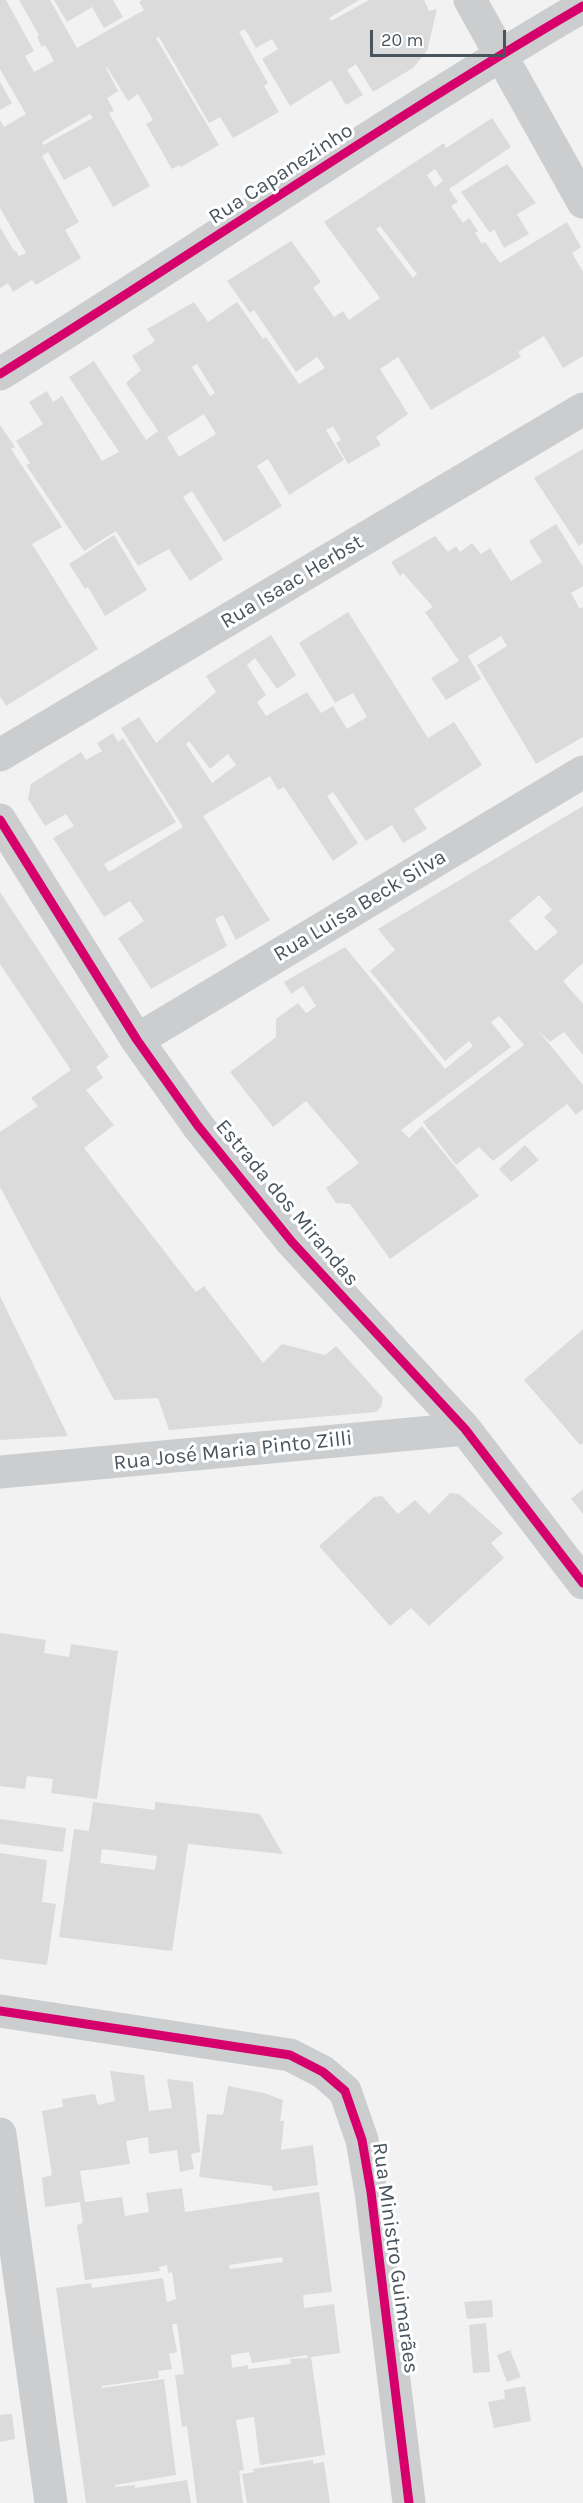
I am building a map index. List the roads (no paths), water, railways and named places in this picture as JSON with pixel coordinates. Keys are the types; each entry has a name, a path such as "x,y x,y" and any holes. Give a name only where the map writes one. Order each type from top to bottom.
{"street":[{"path":"470,0 583,202"},
{"name":"Rua Capanezinho","path":"0,374 142,286 500,55 583,6"},
{"name":"Rua Isaac Herbst","path":"0,755 583,409"},
{"name":"Rua Luisa Beck Silva","path":"137,1040 583,772"},
{"name":"Estrada dos Mirandas","path":"0,820 137,1040 198,1126 292,1242 465,1429 583,1583"},
{"name":"Rua José Maria Pinto Zilli","path":"0,1472 465,1429"},
{"name":"Rua Ministro Guimarães","path":"0,2011 290,2055 323,2072 345,2091 362,2140 371,2192 409,2503"},
{"path":"0,2134 51,2503"}]}
